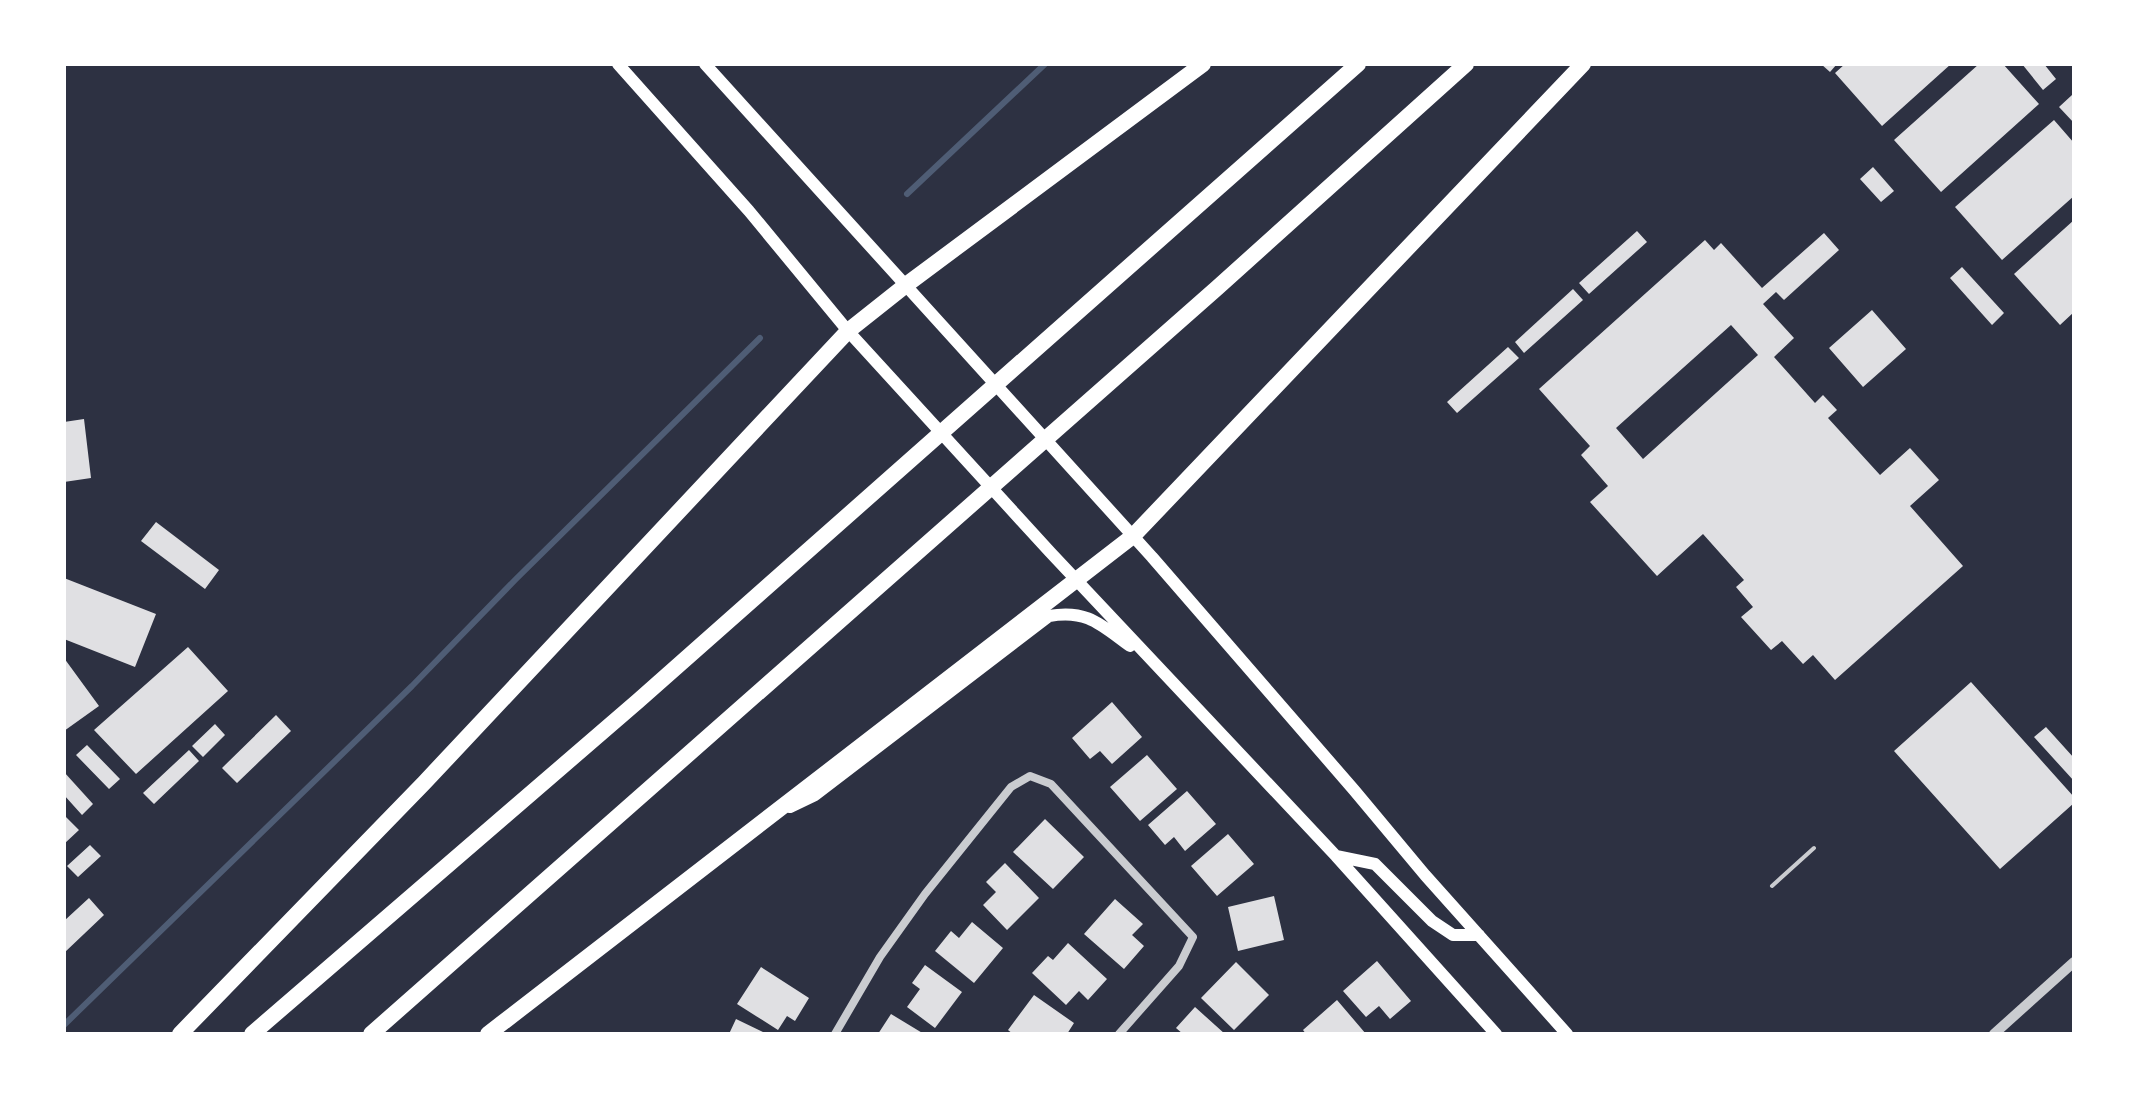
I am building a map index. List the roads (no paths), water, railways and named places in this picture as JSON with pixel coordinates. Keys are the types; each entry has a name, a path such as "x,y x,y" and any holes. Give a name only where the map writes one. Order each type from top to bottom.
{"highway":[{"path":"180,1034 424,783 848,331 1203,64"},
{"path":"252,1034 638,701 1358,64"},
{"path":"371,1034 1466,64"},
{"path":"488,1034 1133,536 1583,64"}],"main road":[{"path":"618,64 749,211 848,331 1076,580 1336,856 1496,1034"},
{"path":"705,64 1133,536 1425,875 1567,1034"},
{"path":"765,820 815,795 1049,616 1078,614 1094,621 1149,658"},
{"path":"1336,856 1375,864 1432,921 1453,935 1479,935"}],"street":[{"path":"835,1034 880,957 925,894 1011,787 1030,776 1051,784 1193,937 1179,966 1119,1034"},
{"path":"1994,1034 2074,962"}],"lane":[{"path":"1772,886 1814,848"}],"waterway":[{"path":"907,194 1045,64"},
{"path":"64,1025 412,686 760,338"}]}
